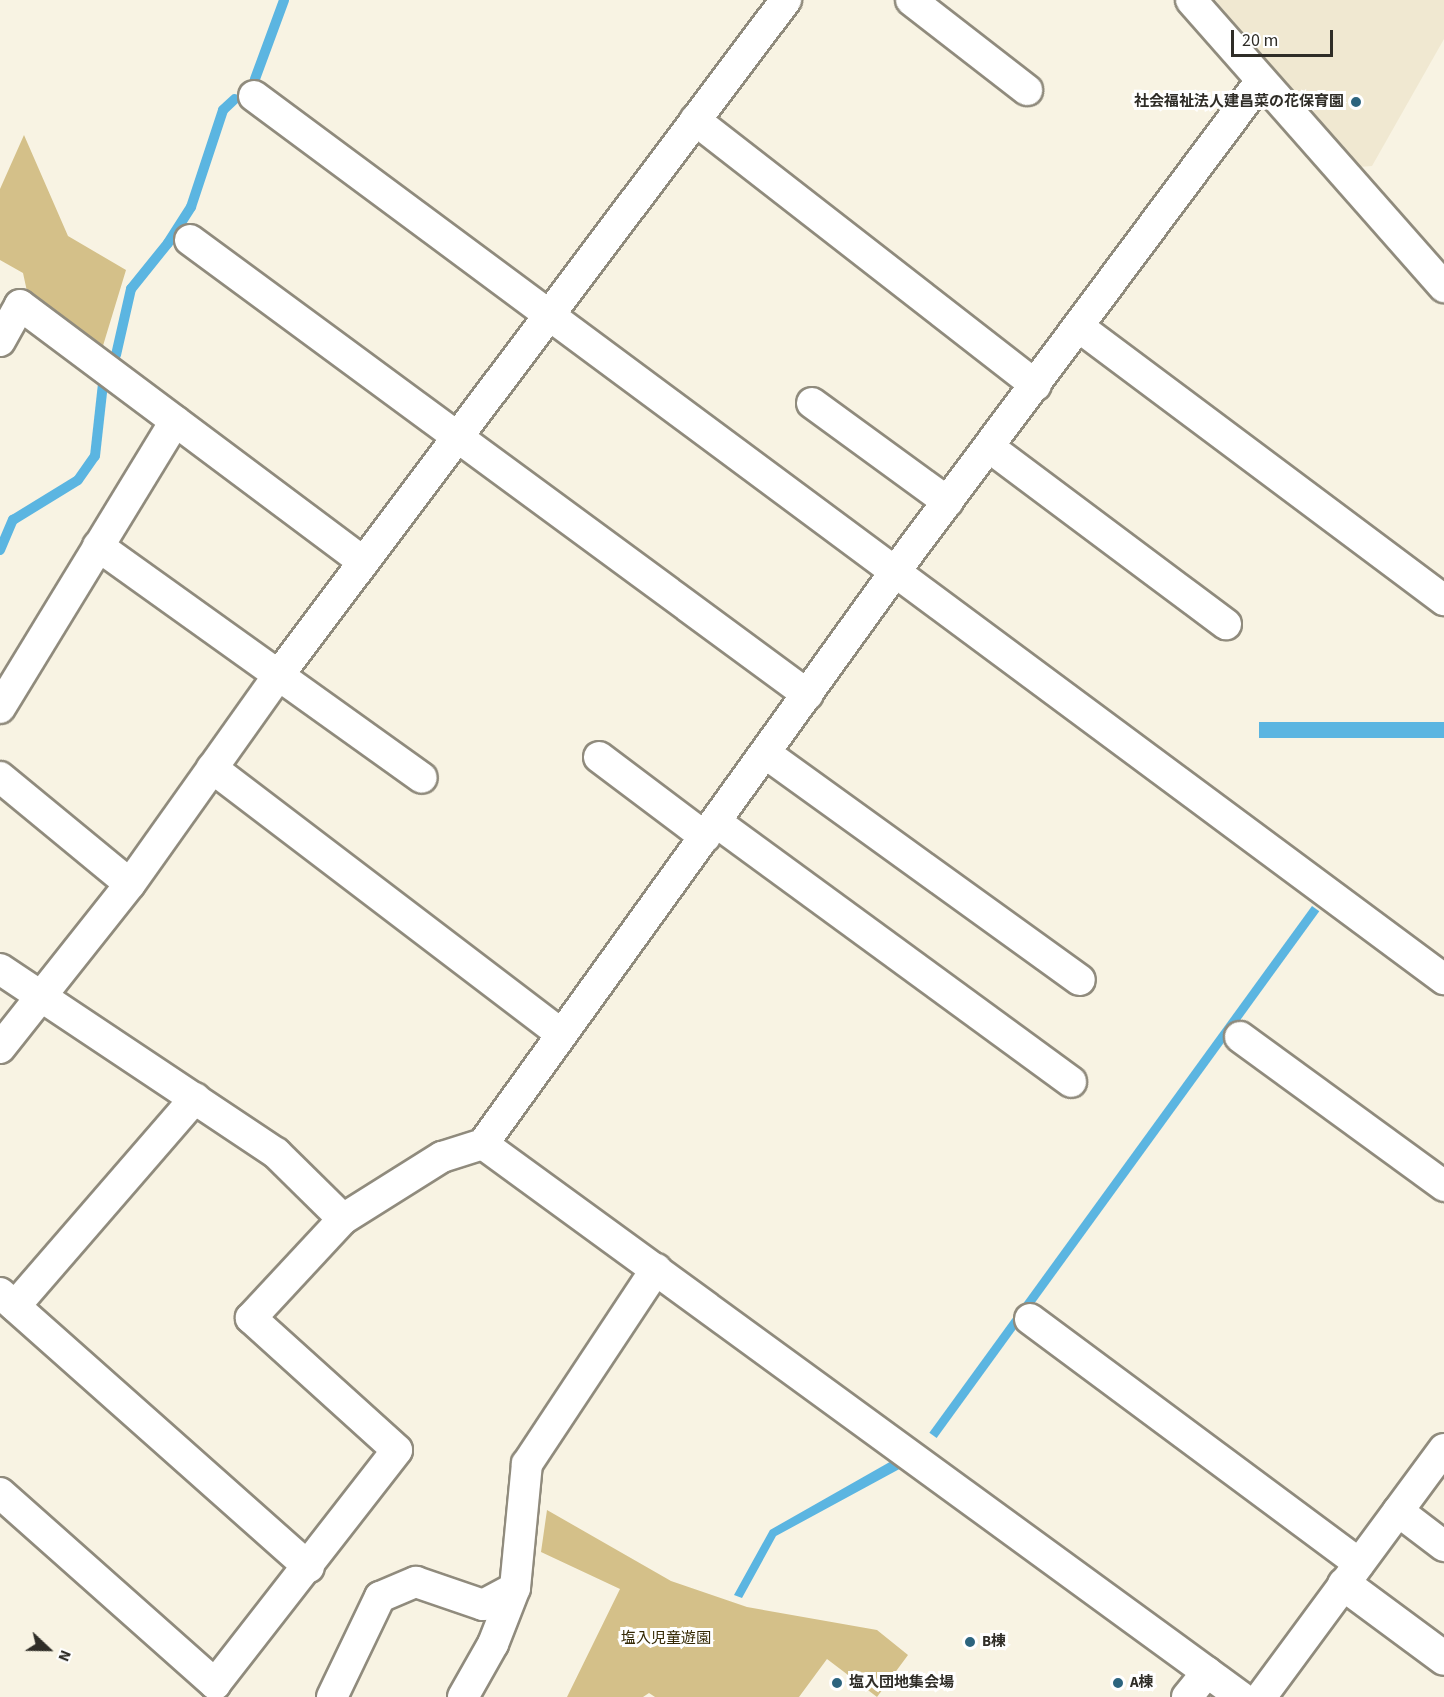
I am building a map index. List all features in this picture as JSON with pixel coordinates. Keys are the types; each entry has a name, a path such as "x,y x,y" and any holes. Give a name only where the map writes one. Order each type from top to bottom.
{"street":[{"path":"0,1048 44,996 130,884 278,676 786,0"},
{"path":"911,0 1027,90"},
{"path":"1191,0 1260,82 1444,287"},
{"path":"0,1493 215,1684 309,1567 397,1450 251,1318 343,1219 442,1157 483,1144 894,573 1260,82"},
{"path":"254,96 894,573 1008,652 1444,979"},
{"path":"695,120 1036,385"},
{"path":"190,240 808,695"},
{"path":"0,341 20,305 364,562"},
{"path":"1079,327 1444,600"},
{"path":"812,403 948,502"},
{"path":"0,708 175,421"},
{"path":"989,447 1226,624"},
{"path":"98,546 422,778"},
{"path":"765,753 1080,980"},
{"path":"599,757 710,830 1071,1082"},
{"path":"212,768 561,1034"},
{"path":"0,777 130,884"},
{"path":"0,969 44,996 276,1152 343,1219"},
{"path":"1240,1037 1444,1186"},
{"path":"195,1098 8,1300 309,1567"},
{"path":"483,1144 1241,1697"},
{"path":"464,1697 493,1644 514,1588 527,1464 656,1269"},
{"path":"1030,1319 1352,1573 1444,1658"},
{"path":"1261,1697 1444,1449"},
{"path":"1398,1511 1444,1546"},
{"path":"332,1697 380,1597 416,1582 483,1605 514,1588"},
{"path":"1187,1697 1207,1672"}],"shaded area":[{"name":"社会福祉法人建昌菜の花保育園","path":"1215,0 1444,0 1444,39 1372,166 1359,167"}],"green space":[{"path":"24,135 68,236 126,270 102,349 28,296 23,273 0,260 0,189"},
{"name":"塩入児童遊園","path":"547,1510 671,1581 747,1607 877,1630 908,1655 877,1697 827,1659 799,1697 655,1697 649,1693 643,1697 567,1697 620,1589 541,1552"}],"water":[{"path":"1259,722 1444,722 1444,738 1259,738"},
{"path":"1312,906 1319,911 937,1438 929,1433"},
{"path":"895,1459 905,1466 776,1536 742,1598 734,1595 770,1530"}],"waterway":[{"path":"255,79 284,0"},
{"path":"116,355 131,289 168,243 191,207 223,110 235,99"},
{"path":"0,550 13,520 78,480 95,456 103,384"}],"place":[{"name":"社会福祉法人建昌菜の花保育園","path":"1356,102"},
{"name":"B棟","path":"970,1642"},
{"name":"塩入団地集会場","path":"837,1683"},
{"name":"A棟","path":"1118,1683"}]}
